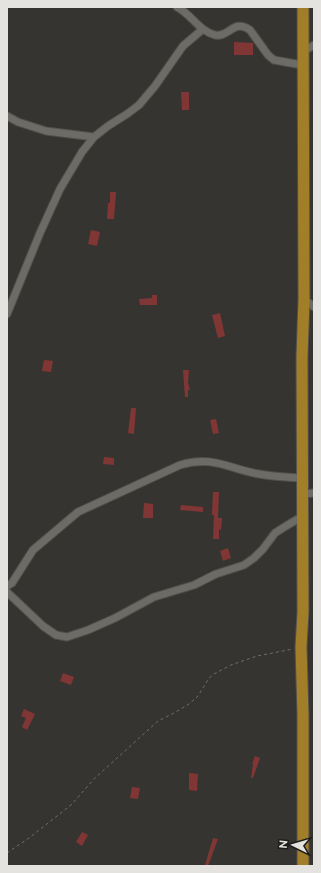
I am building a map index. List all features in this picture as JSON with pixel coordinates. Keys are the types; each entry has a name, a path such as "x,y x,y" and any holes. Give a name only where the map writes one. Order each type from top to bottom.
{"main road":[{"path":"303,7 303,478 309,493 303,516 303,612 301,647 303,715 303,866"}],"street":[{"path":"177,7 203,29 214,35 219,35 237,26 246,27 250,30 268,55 274,60 302,65"},
{"path":"7,314 40,233 60,189 82,152 94,137 139,105 155,86 183,46 203,29"},
{"path":"302,52 314,45"},
{"path":"7,116 18,122 46,131 94,137"},
{"path":"304,299 314,307"},
{"path":"7,586 12,583 33,550 78,512 180,465 191,462 213,461 258,474 303,478"},
{"path":"7,592 43,626 56,635 62,637 71,636 115,618 154,597 194,585 216,574 244,565 259,554 276,533 303,516"}],"path":[{"path":"7,853 71,805 95,778 126,752 158,721 189,704 198,696 209,678 214,674 232,665 257,656 301,647"}],"building":[{"path":"234,42 253,43 253,55 234,55"},
{"path":"181,92 189,92 189,110 182,110"},
{"path":"110,192 116,192 114,219 107,219 108,203 110,203"},
{"path":"91,230 100,232 97,246 88,244"},
{"path":"152,295 157,295 157,305 140,305 139,299 152,298"},
{"path":"220,313 225,336 218,338 212,315"},
{"path":"44,360 53,361 51,372 42,371"},
{"path":"183,370 189,370 188,383 190,390 188,390 188,397 185,397"},
{"path":"131,408 136,408 134,434 128,433"},
{"path":"216,419 219,433 213,434 210,420"},
{"path":"104,457 114,458 114,465 103,464"},
{"path":"213,492 219,492 218,518 222,518 221,530 219,529 219,539 213,539"},
{"path":"144,503 153,504 153,518 143,518"},
{"path":"181,505 203,507 203,512 180,510"},
{"path":"228,548 231,558 223,561 220,551"},
{"path":"63,673 74,677 71,685 60,681"},
{"path":"24,709 35,714 27,730 22,727 26,718 21,716"},
{"path":"255,756 260,758 253,778 251,778 252,764"},
{"path":"189,773 198,774 197,791 189,790"},
{"path":"132,787 140,788 138,799 130,798"},
{"path":"82,832 88,835 82,846 76,842"},
{"path":"213,838 218,839 208,866 205,865"}]}
